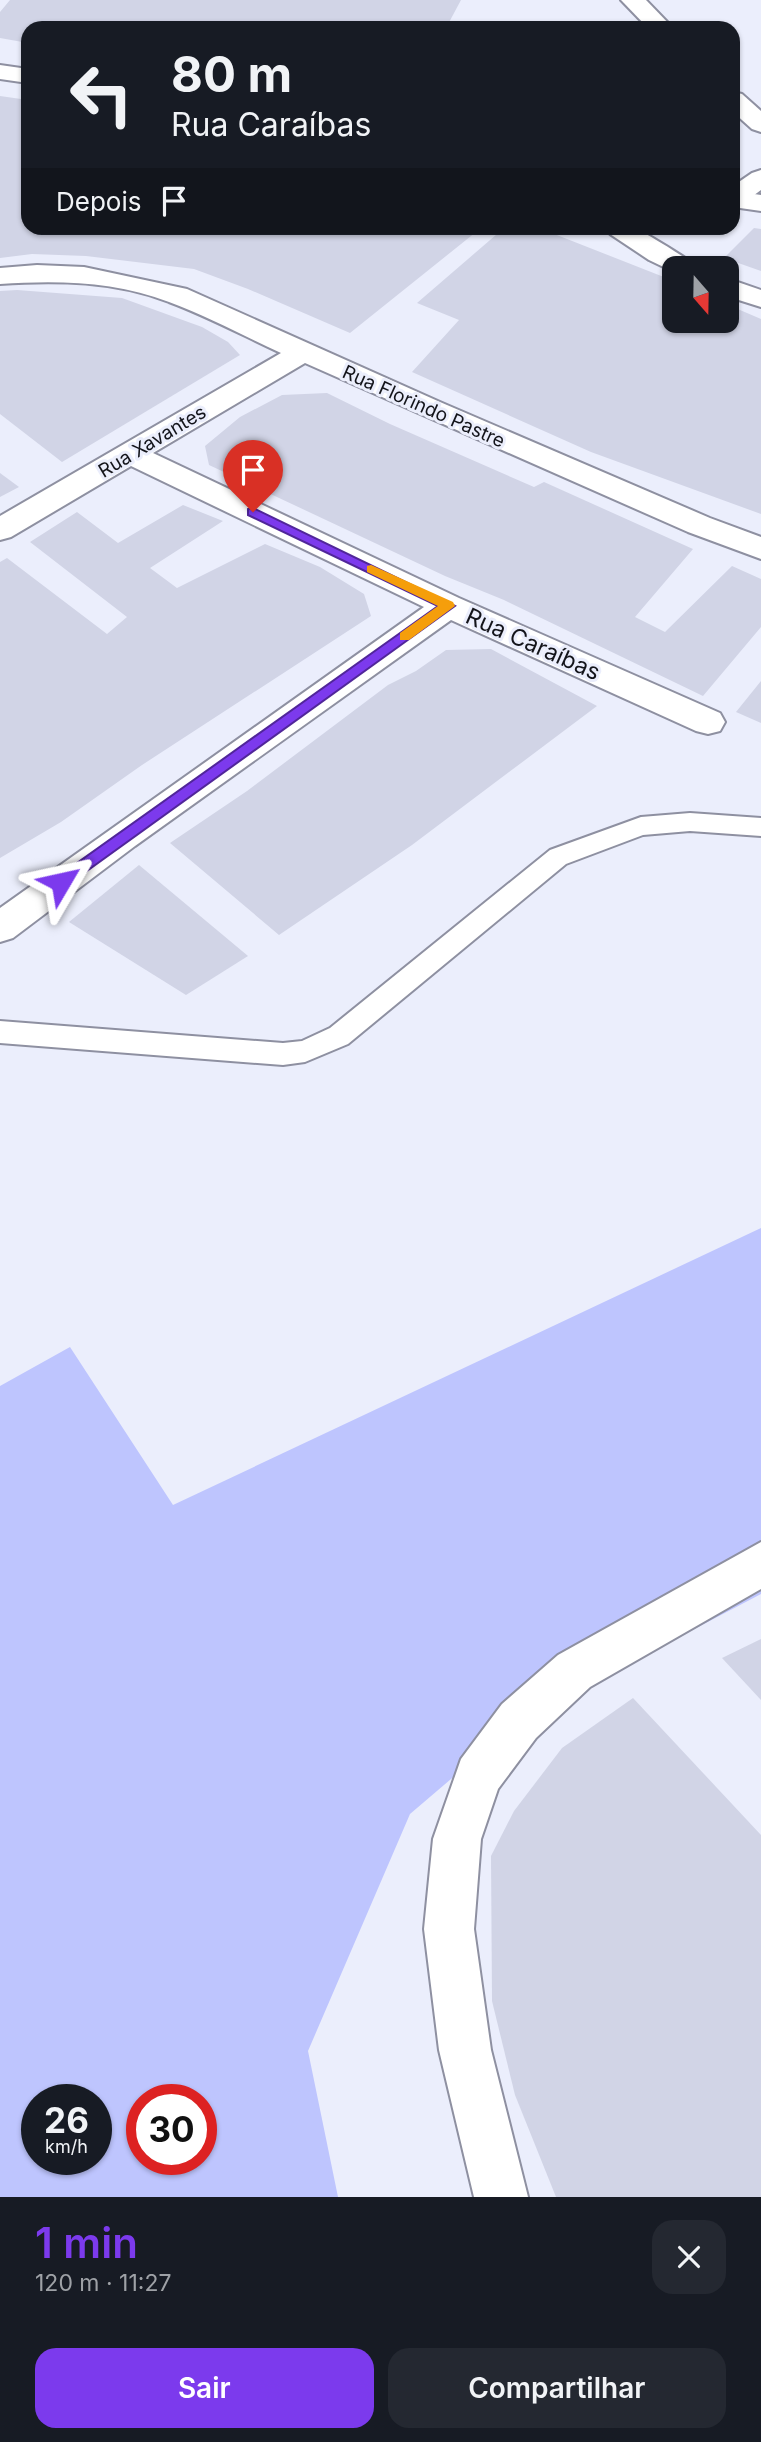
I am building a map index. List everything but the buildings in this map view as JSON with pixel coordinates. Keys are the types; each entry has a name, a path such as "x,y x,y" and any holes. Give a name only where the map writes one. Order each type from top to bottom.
{"street":[{"path":"633,0 654,21"},
{"path":"0,72 21,75"},
{"path":"740,105 761,124"},
{"path":"740,194 761,178"},
{"path":"740,200 761,203"},
{"path":"630,235 662,256"},
{"name":"Rua Florindo Pastre","path":"0,276 37,273 84,275 177,295 660,509 761,548"},
{"path":"739,291 761,299"},
{"name":"Rua Xavantes","path":"0,530 303,352"},
{"name":"Rua Caraíbas","path":"131,454 448,606 708,722"},
{"path":"0,928 123,836 448,606"},
{"path":"501,2197 465,2050 449,1929 457,1839 478,1776 519,1721 574,1671 761,1564"}],"lane":[{"path":"0,1032 283,1054 305,1051 339,1036 558,857 641,825 690,822 761,827"}],"shaded area":[{"path":"761,1228 761,1594 519,1721 410,1814 308,2051 338,2197 0,2197 0,1386 70,1347 173,1505"}],"slow traffic":[{"path":"371,569 448,606 405,637"}],"route":[{"path":"61,882 448,606 253,512"}]}
